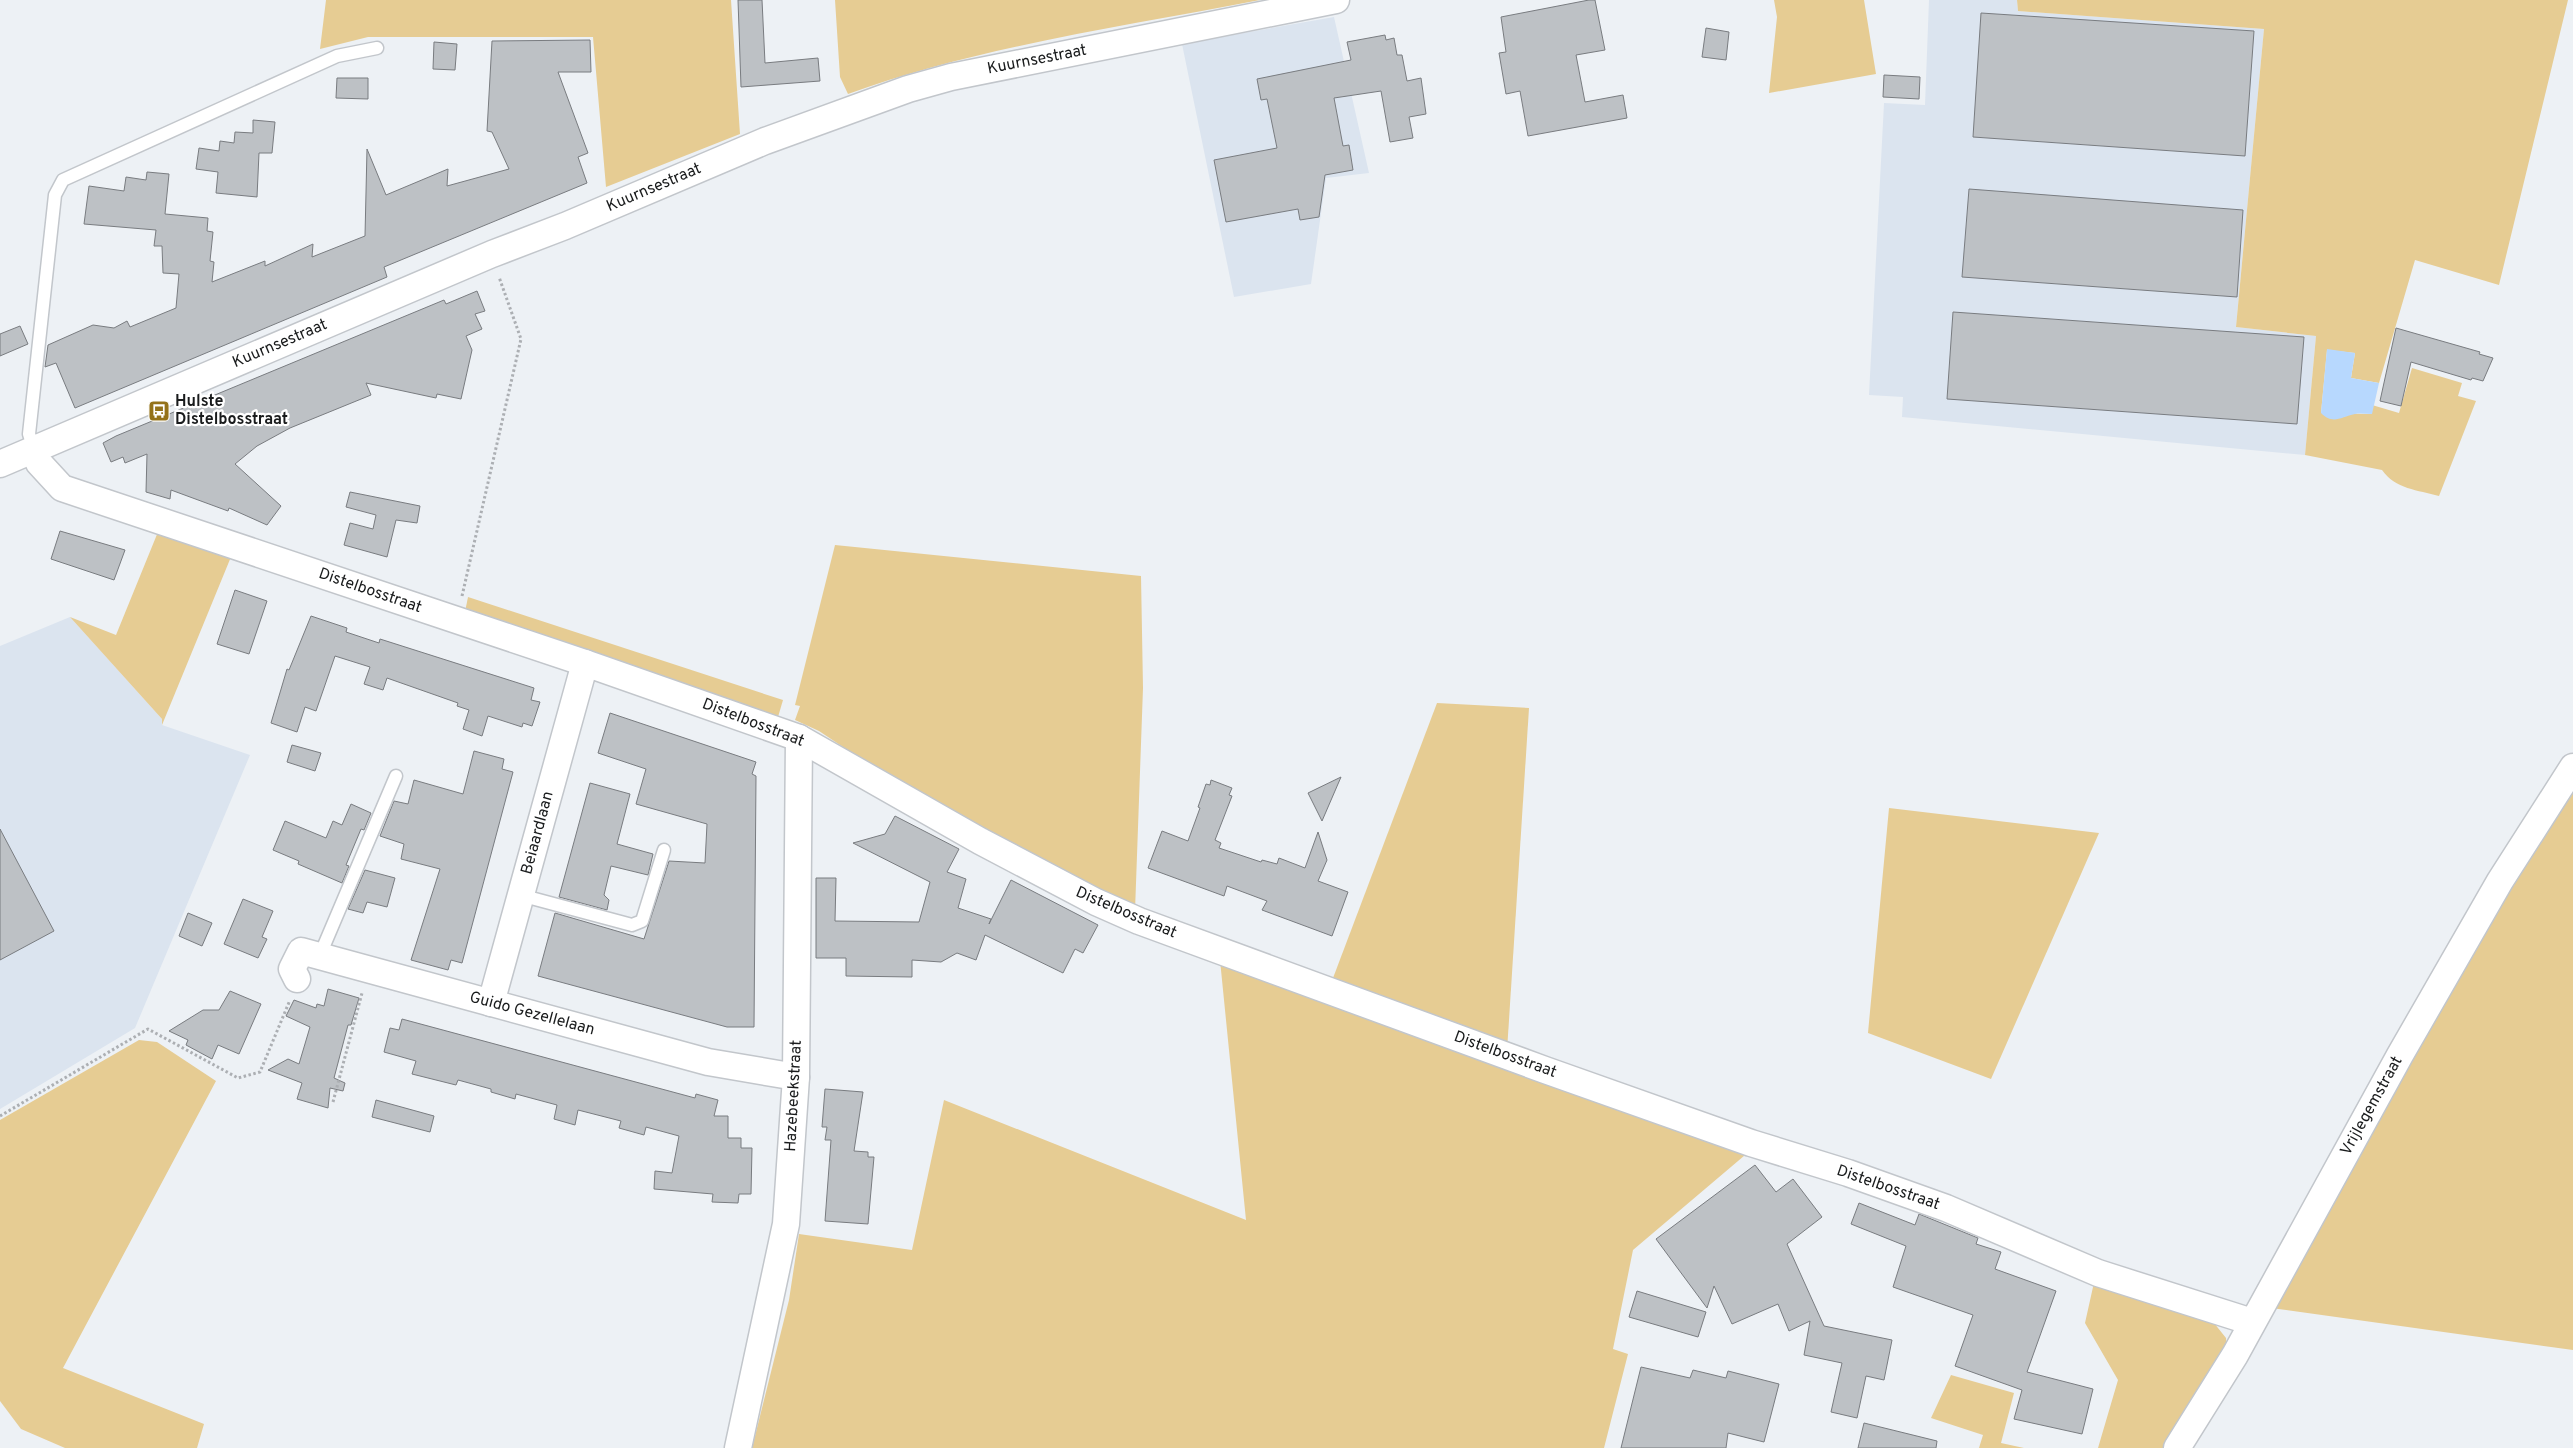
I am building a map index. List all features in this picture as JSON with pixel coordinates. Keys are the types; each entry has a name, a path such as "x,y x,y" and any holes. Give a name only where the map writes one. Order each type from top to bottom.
{"street":[{"name":"Kuurnsestraat","path":"0,464 492,254 565,226 765,141 908,89 951,77 1336,0"},
{"name":"Distelbosstraat","path":"34,450 39,464 62,488 585,663 799,738 980,841 1096,902 1139,921 1554,1074 1751,1143 1848,1173 1946,1208 2098,1273 2252,1322"},
{"name":"Beiaardlaan","path":"490,1002 585,663"},
{"name":"Hazebeekstraat","path":"738,1448 786,1224 796,1077 799,738"},
{"name":"Vrijlegemstraat","path":"2177,1448 2236,1355 2252,1322 2500,881 2573,767"},
{"name":"Guido Gezellelaan","path":"297,979 292,969 301,950 708,1062 796,1077"}],"lane":[{"path":"34,450 29,434 30,424 55,195 63,180 337,56 377,48"},
{"path":"320,955 396,776"},
{"path":"520,895 632,925 642,921 664,850"}],"path":[{"path":"456,621 521,339 492,254"},
{"path":"333,1102 368,968"},
{"path":"0,1116 148,1029 238,1078 260,1072 297,979"}],"shaded area":[{"path":"326,0 731,0 740,134 606,187 593,37 368,37 320,49"},
{"path":"835,0 1260,0 1000,50 898,77 848,94 840,77"},
{"path":"1774,0 1864,0 1876,74 1769,93 1777,17"},
{"path":"1929,0 2017,0 2018,11 2264,29 2236,327 2316,336 2305,455 1902,417 1903,397 1869,395 1884,103 1925,105"},
{"path":"2017,0 2568,0 2499,285 2415,260 2379,383 2351,378 2355,353 2327,350 2321,413 2371,414 2372,405 2399,413 2412,368 2462,383 2458,396 2476,401 2439,496 2400,485 2382,470 2305,455 2316,336 2236,327 2264,29 2018,11"},
{"path":"1334,17 1369,173 1326,178 1311,284 1234,297 1182,44"},
{"path":"160,527 233,552 162,725 162,719 70,617 116,635"},
{"path":"835,545 1141,576 1143,688 1135,911 873,767 819,731 795,720 800,706 795,705"},
{"path":"468,597 783,700 778,717 465,612"},
{"path":"70,617 162,719 162,725 250,755 135,1028 0,1109 0,646"},
{"path":"1437,703 1529,708 1507,1051 1330,986"},
{"path":"2573,782 2573,1350 2271,1308 2371,1121"},
{"path":"1889,808 2099,833 1991,1079 1868,1033"},
{"path":"1220,960 1751,1150 1633,1250 1613,1349 1628,1354 1604,1448 752,1448 789,1300 799,1234 912,1250 944,1100 1246,1220"},
{"path":"139,1040 157,1042 216,1081 63,1368 204,1424 197,1448 65,1448 21,1429 0,1401 0,1120"},
{"path":"2095,1278 2214,1323 2226,1338 2227,1354 2170,1448 2098,1448 2118,1380 2085,1323"},
{"path":"1951,1375 2014,1393 2001,1443 2024,1448 1979,1448 1983,1435 1931,1418"}],"water":[{"path":"2327,349 2355,353 2351,378 2379,383 2372,414 2357,414 2329,419 2321,413"}],"building":[{"path":"738,0 762,0 765,63 818,58 820,81 741,87"},
{"path":"1595,0 1605,50 1576,55 1585,102 1623,95 1627,118 1528,136 1520,91 1506,94 1499,53 1506,52 1501,17"},
{"path":"1981,13 2254,31 2245,156 1973,137"},
{"path":"1706,28 1729,32 1726,60 1702,57"},
{"path":"1385,35 1386,40 1394,38 1397,55 1402,55 1407,81 1421,78 1426,114 1409,117 1413,138 1390,142 1381,91 1334,98 1343,146 1349,145 1353,170 1325,175 1319,217 1300,220 1298,209 1226,222 1214,160 1277,148 1267,99 1261,100 1257,79 1351,60 1347,42"},
{"path":"590,40 591,72 558,72 588,153 578,157 587,183 384,267 387,277 75,408 56,363 45,367 48,345 93,325 114,328 127,321 130,327 176,308 179,274 163,273 162,246 154,246 156,230 84,224 89,186 124,191 126,177 146,180 147,172 169,174 165,214 208,218 207,231 213,232 210,261 214,262 212,282 265,261 265,266 313,244 312,257 365,236 367,149 386,195 448,169 447,186 509,169 492,132 487,131 492,41"},
{"path":"434,42 457,44 455,70 433,69"},
{"path":"1884,75 1920,77 1919,99 1883,97"},
{"path":"337,78 368,78 368,99 336,98"},
{"path":"253,120 275,122 272,153 259,153 257,197 216,193 218,172 196,169 199,148 219,151 220,141 234,143 235,132 253,133"},
{"path":"1969,189 2243,210 2237,297 1962,277"},
{"path":"477,291 485,311 475,314 482,329 466,336 472,350 461,399 437,394 436,398 366,383 371,395 290,428 257,446 235,464 281,506 267,525 229,508 228,511 171,490 170,499 146,492 147,454 125,463 123,457 111,462 103,443 116,436 444,300 446,304"},
{"path":"1953,312 2304,337 2297,424 1947,399"},
{"path":"20,326 28,344 0,356 0,334"},
{"path":"2396,328 2480,352 2479,354 2493,358 2483,381 2472,378 2471,380 2411,362 2401,406 2380,401"},
{"path":"350,492 420,506 417,523 396,520 387,557 344,545 350,523 373,529 376,515 346,507"},
{"path":"60,531 125,550 114,580 51,559"},
{"path":"235,590 267,601 249,654 217,644"},
{"path":"311,616 347,628 346,632 379,643 380,639 534,688 531,700 540,702 532,726 523,723 522,727 488,716 482,736 463,729 469,710 457,706 458,703 387,678 383,690 364,684 370,667 335,656 316,711 305,707 297,732 271,723 287,669 289,670"},
{"path":"610,713 756,762 752,774 756,776 754,1027 727,1027 538,976 555,913 644,939 669,861 705,863 707,824 636,804 646,769 598,753"},
{"path":"292,745 321,753 315,771 287,762"},
{"path":"474,751 504,759 502,769 513,772 462,963 451,960 448,970 411,960 440,869 401,859 404,844 380,836 394,801 408,804 414,780 463,794"},
{"path":"1341,777 1322,821 1308,793"},
{"path":"1211,780 1232,788 1229,795 1232,796 1215,840 1221,843 1219,848 1261,862 1262,860 1277,864 1279,858 1305,868 1318,832 1327,860 1318,881 1348,892 1332,936 1262,910 1267,901 1227,886 1224,896 1148,868 1162,831 1188,841 1200,808 1198,807 1206,784 1210,785"},
{"path":"590,783 630,794 617,844 653,854 648,875 611,866 604,895 609,900 607,910 559,897"},
{"path":"351,804 371,813 364,830 361,829 346,865 349,866 342,883 298,864 299,861 273,850 285,821 326,838 333,821 342,825"},
{"path":"895,816 959,849 947,872 966,879 958,908 991,919 989,924 1011,880 1098,925 1083,953 1075,949 1063,973 985,935 976,960 957,953 941,962 912,960 912,977 846,976 846,958 816,958 816,878 836,878 835,921 919,922 930,882 853,843 885,834"},
{"path":"0,829 54,931 0,960"},
{"path":"365,870 395,878 387,907 367,902 363,913 348,909"},
{"path":"243,899 273,911 262,937 267,939 258,958 224,944"},
{"path":"188,913 212,923 202,946 179,936"},
{"path":"328,989 359,998 351,1025 348,1025 334,1078 345,1083 343,1091 330,1088 328,1108 297,1099 302,1083 268,1070 288,1059 299,1064 310,1027 286,1016 294,1000 316,1008 317,1004 324,1006"},
{"path":"230,991 261,1004 239,1054 218,1045 212,1059 186,1045 188,1040 169,1031 203,1010 219,1010"},
{"path":"402,1019 695,1098 696,1094 718,1100 714,1116 728,1116 728,1138 741,1138 741,1148 752,1148 751,1194 739,1194 738,1203 712,1202 713,1194 654,1189 655,1171 672,1173 679,1136 646,1127 644,1135 619,1128 621,1121 578,1110 575,1125 554,1119 557,1105 516,1094 515,1099 491,1092 491,1089 458,1080 456,1085 412,1074 416,1061 384,1052 390,1028 399,1030"},
{"path":"825,1089 863,1092 854,1151 868,1152 868,1157 874,1157 868,1224 825,1221 831,1140 825,1140 827,1127 822,1127"},
{"path":"376,1100 434,1116 430,1132 372,1117"},
{"path":"1755,1165 1776,1192 1793,1179 1822,1217 1787,1244 1824,1326 1892,1340 1884,1380 1866,1376 1857,1418 1831,1412 1842,1363 1804,1355 1810,1321 1789,1331 1778,1304 1732,1324 1714,1286 1707,1308 1656,1239"},
{"path":"1859,1203 1915,1225 1919,1214 1978,1238 1976,1244 2001,1252 1995,1269 2056,1291 2027,1372 2093,1389 2082,1434 2014,1419 2022,1390 1955,1366 1973,1315 1893,1287 1906,1246 1851,1224"},
{"path":"1637,1291 1706,1312 1698,1337 1629,1317"},
{"path":"1641,1367 1690,1378 1693,1370 1726,1378 1728,1371 1779,1384 1764,1442 1728,1433 1726,1448 1621,1448"},
{"path":"1864,1423 1937,1441 1936,1448 1858,1448"}],"place":[{"name":"Hulste Distelbosstraat","path":"159,411"}]}
